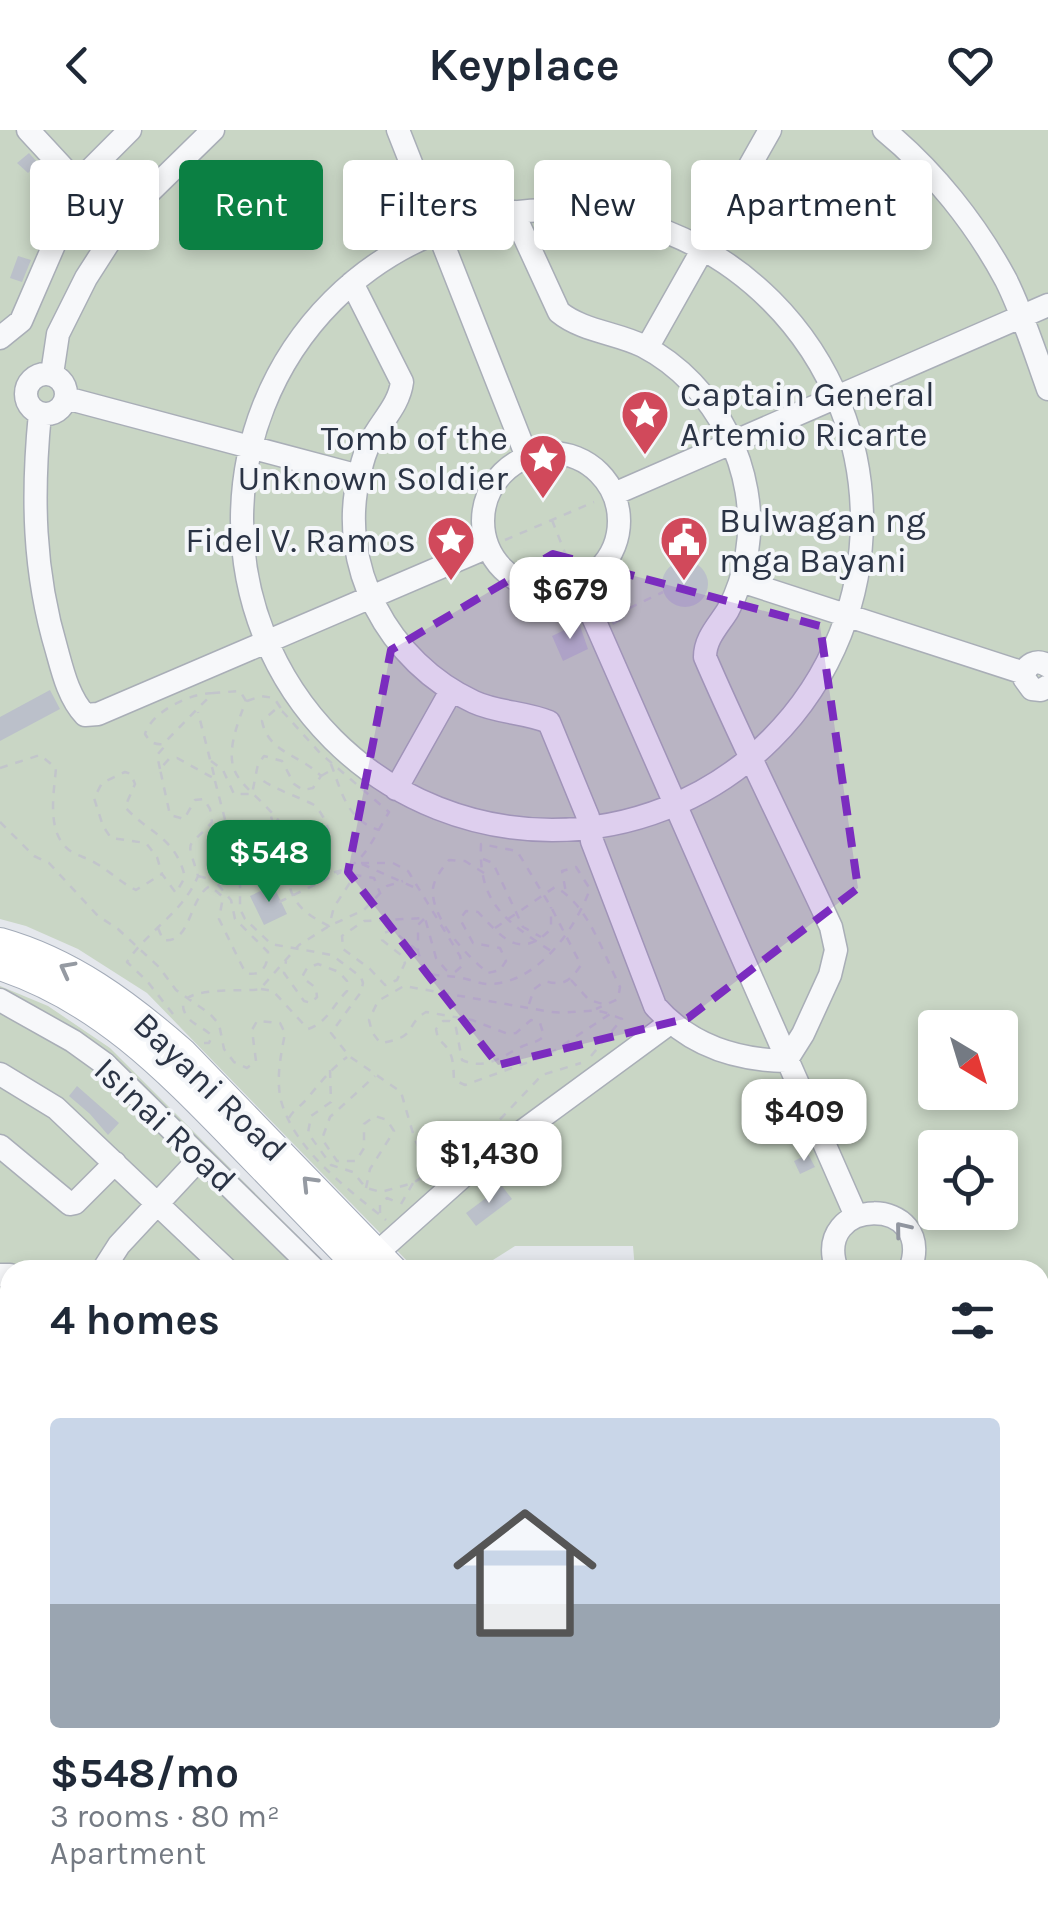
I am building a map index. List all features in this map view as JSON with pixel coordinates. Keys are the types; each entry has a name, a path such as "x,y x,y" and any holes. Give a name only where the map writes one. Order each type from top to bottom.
{"main road":[{"name":"Bayani Road","path":"0,942 68,967 144,1019 182,1052 373,1260"},
{"name":"Bayani Road","path":"0,966 55,989 128,1034 373,1260"}],"street":[{"path":"28,130 56,160"},
{"path":"100,160 130,130"},
{"path":"52,374 58,334 86,278 127,214 213,130"},
{"path":"398,130 410,160"},
{"path":"753,160 770,130"},
{"path":"884,130 960,209 1006,281 1048,389"},
{"path":"514,212 592,212 668,231 691,242"},
{"path":"514,214 559,312 574,322 647,348 674,366 700,391 733,444 745,480 748,549 740,581 708,642 705,657 831,927 836,950 819,1002 786,1061"},
{"path":"0,338 20,321 51,250"},
{"path":"402,250 352,283 300,340 279,373 250,446 242,512 244,566 252,605 266,643 306,711 362,767 432,807 470,820 522,828 589,828 633,819 714,784 782,728 809,693 848,614 858,571 862,497 852,439 838,397 820,360 778,306 738,270 706,250"},
{"path":"445,250 527,457"},
{"path":"647,348 702,250"},
{"path":"352,283 402,382 401,394 369,444 359,476 354,534 370,598 402,648 451,691 479,704 549,722 655,1006 670,1023 723,1051 756,1060 786,1061"},
{"path":"614,494 1048,305"},
{"path":"40,374 52,374 61,380 66,398 52,413 40,413 28,403 27,387 40,374"},
{"path":"66,398 359,476"},
{"path":"40,413 34,521 44,610 63,674 76,705 85,714 98,714 488,547"},
{"path":"552,452 578,458 600,472 614,494 620,520 615,546 600,568 578,583 552,588 525,584 503,569 488,547 483,520 489,494 504,472 527,457 552,452"},
{"path":"740,581 848,614 1040,664 1025,682 1032,689 1048,686"},
{"path":"578,583 856,1216"},
{"path":"396,789 451,691"},
{"name":"Isinai Road","path":"0,1000 105,1064 305,1260"},
{"path":"380,1260 466,1161 670,1023"},
{"path":"0,1074 56,1108 216,1260"},
{"path":"0,1146 70,1204 114,1162"},
{"path":"108,1260 200,1158"},
{"path":"834,1260 837,1236 856,1216 882,1212 904,1225 914,1248 913,1260"}],"path":[{"path":"488,547 614,494"},
{"path":"552,520 578,583"},
{"path":"614,615 663,592"},
{"path":"169,741 156,745 148,740 148,722 201,693 240,692 246,701"},
{"path":"198,876 188,849 191,840 212,822 210,810 204,799 195,800 184,819 170,814 157,755 213,693"},
{"path":"246,701 261,696 274,698 282,712 331,762 390,812 360,863"},
{"path":"246,701 230,749 237,780 291,836 302,861 313,862 328,850 330,830 316,806 262,782 257,776"},
{"path":"282,712 276,709 268,713 262,721 264,734 274,746 309,764 321,776"},
{"path":"198,712 238,868 240,909 245,919 271,944 332,955 361,976 361,992 331,1033 349,1056 401,1092 414,1137 430,1172"},
{"path":"0,768 40,754 56,768 55,826 60,841 71,852 88,858 136,890 162,874"},
{"path":"252,794 258,764 264,756 282,761 294,784 303,790 314,788 331,762"},
{"path":"160,769 169,759 177,758 215,779"},
{"path":"210,761 223,770 234,794 252,794"},
{"path":"331,762 353,813 362,825 379,830"},
{"path":"125,772 131,774 135,784 125,806 168,841 182,863 185,877 176,893 162,874 157,857 146,843 120,842 104,826 94,798 102,783 125,772"},
{"path":"228,834 239,852 252,860 257,856 255,843 245,840 236,830 238,823 252,822 272,866 283,869 288,864 270,815"},
{"path":"0,822 34,856 49,863 98,916 137,947 186,999 220,1024 224,1049 234,1062 246,1068 256,1061 252,1030 257,1021 280,1022 285,1033 279,1087 288,1120 294,1133 337,1179 380,1215 383,1201 393,1198 400,1205 413,1184"},
{"path":"528,1007 534,989 546,981 557,985 571,980 580,965 551,906 517,851 481,844 480,858 491,900 505,920 551,951"},
{"path":"158,928 163,940 172,942 181,936 198,898 210,886 223,897 219,919 246,973 262,971 268,962 268,952 235,919 231,900 214,880 207,857 212,848 222,851 238,868"},
{"path":"480,858 492,863 523,927 542,938"},
{"path":"484,873 465,860 449,860 438,874 434,902 446,925 488,973 500,970 506,961 500,948 473,943 460,919 466,911 478,912 505,941 522,945 552,930 551,906"},
{"path":"279,902 360,863 393,862 408,871 460,956 462,966 456,972 446,970 436,958 425,918"},
{"path":"360,863 420,889"},
{"path":"425,918 418,925 418,950 424,972 443,979 457,976 491,985 512,980 541,964 582,912 590,889 576,867 562,871 566,892"},
{"path":"329,926 308,916 292,895 289,882 296,872 345,870"},
{"path":"329,926 334,907 355,875 374,878 380,894"},
{"path":"198,876 214,880"},
{"path":"182,1024 127,962 147,934 182,903 198,876"},
{"path":"260,989 294,951 329,926 364,910 387,886 403,882"},
{"path":"494,929 555,887 566,892 582,912 620,987 618,1000 575,1014 404,986 378,1001 368,1020 380,1042 398,1040 410,1033 419,1016 426,1012 472,1020 508,1034 516,1033 530,1020 540,1024 544,1036 540,1041 524,1045 502,1060 478,1065 462,1060 456,1028 450,1021 443,1021 436,1029 438,1039 449,1047 454,1080 464,1085 548,1054 610,1014"},
{"path":"418,950 392,930 384,933 382,940 405,963 397,980 385,985 343,950 340,943 342,936 364,921 425,918"},
{"path":"201,1042 210,1044 212,1036 186,1015 184,1006 186,999 198,992 273,991 308,1029 326,1019 347,991 348,980 318,964 307,968 302,977 316,988 317,997 311,1003 304,1001 284,972 286,960"},
{"path":"571,980 589,1000 604,1004"},
{"path":"489,1132 542,1075 587,1061 622,1019 594,1010"},
{"path":"288,1120 330,1070 349,1056"},
{"path":"330,1070 331,1102 311,1116 308,1133 331,1165 352,1172 366,1188 381,1192 413,1184 430,1172 466,1161"},
{"path":"366,1188 370,1169 394,1130 386,1120 374,1116 364,1124 364,1148 356,1160 337,1161 322,1139 330,1118 375,1076"},
{"path":"430,1172 466,1161"}],"highlighted area":[{"path":"553,554 820,626 858,888 688,1018 498,1065 348,872 391,650"}],"green space":[{"path":"0,130 1048,130 1048,1260 634,1260 633,1246 515,1246 493,1260 406,1260 147,993 78,949 0,919"},
{"path":"0,986 48,1006 110,1048 322,1260 0,1260"}],"building":[{"path":"29,153 35,160 30,160 28,173 17,163"},
{"path":"18,256 31,260 22,282 10,278"},
{"name":"Bulwagan ng mga Bayani","path":"685,561 701,568 708,584 701,600 685,607 669,600 662,584 669,568"},
{"path":"611,596 622,620 613,625 602,600"},
{"path":"579,623 588,649 563,661 552,636"},
{"path":"50,690 60,709 0,741 0,717"},
{"path":"273,885 287,914 264,925 250,896"},
{"path":"77,1086 119,1123 108,1135 69,1096"},
{"path":"808,1154 815,1167 800,1174 794,1161"},
{"path":"502,1186 512,1199 476,1226 466,1213"}],"place":[{"name":"Captain General Artemio Ricarte","path":"645,456"},
{"name":"Tomb of the Unknown Soldier","path":"543,500"},
{"name":"Fidel V. Ramos","path":"451,582"},
{"name":"Bulwagan ng mga Bayani","path":"684,582"}]}
